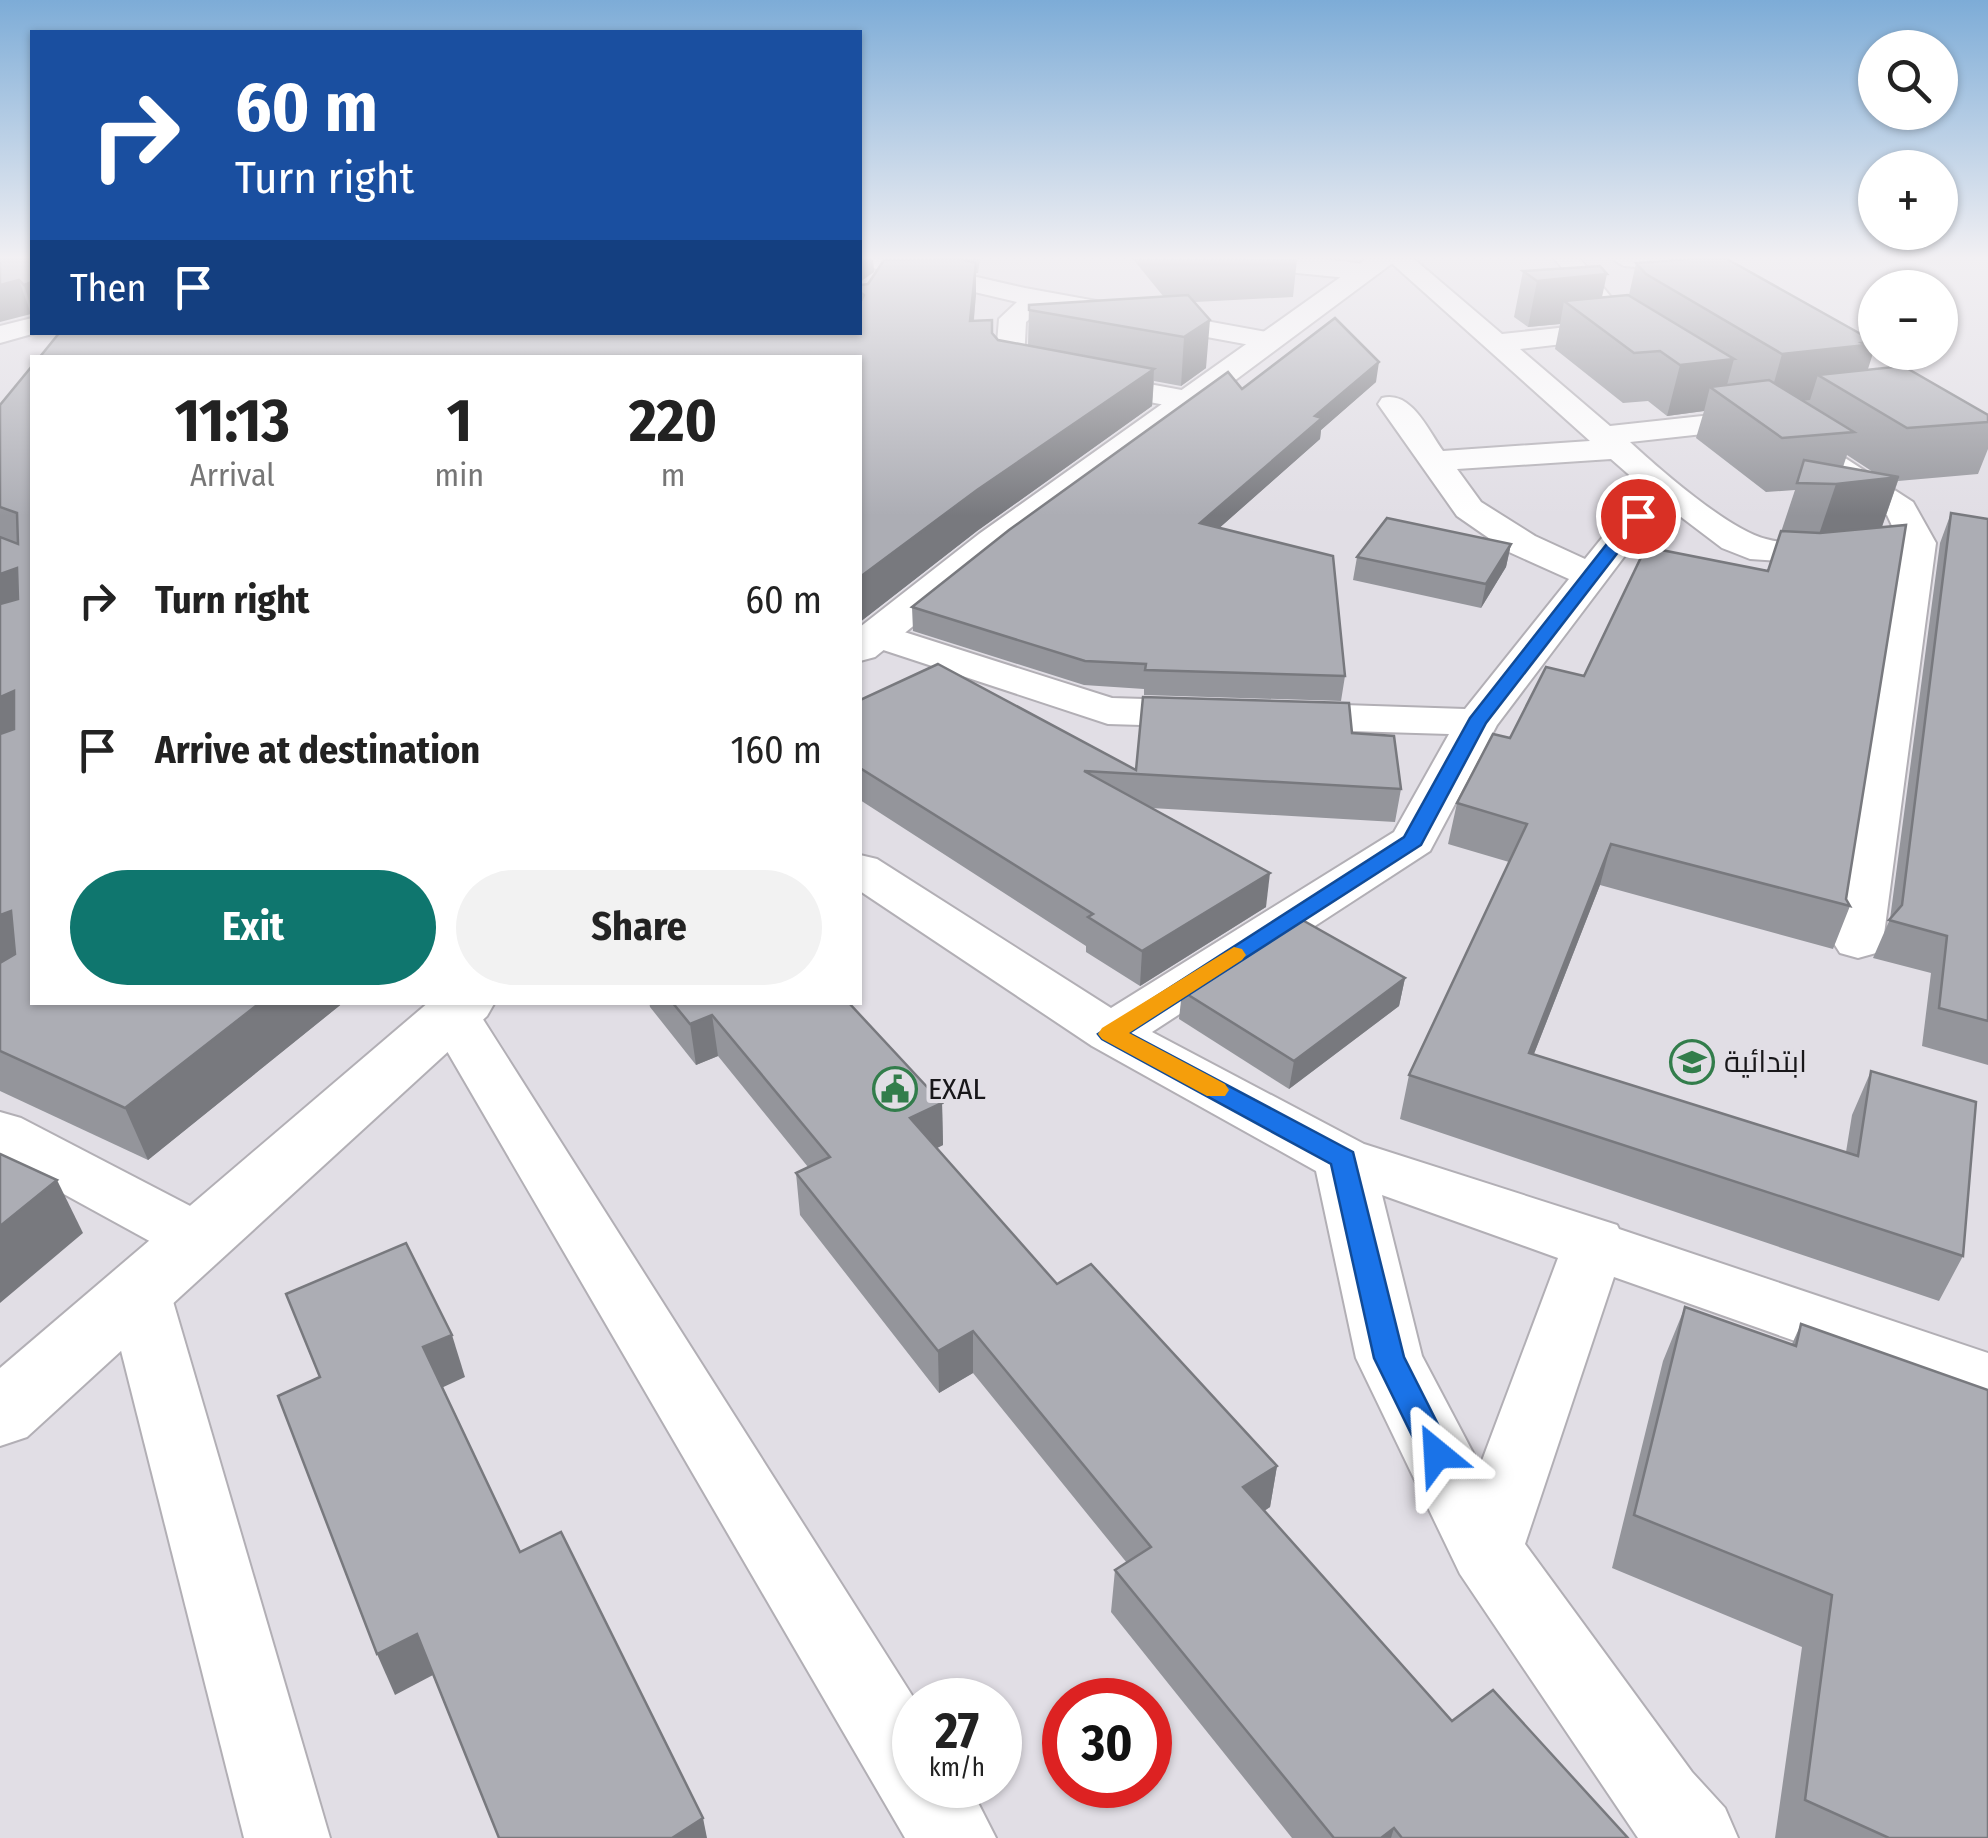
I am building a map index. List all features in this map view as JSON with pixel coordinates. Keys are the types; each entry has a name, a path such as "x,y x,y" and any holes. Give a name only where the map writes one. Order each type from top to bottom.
{"street":[{"path":"1011,345 1009,367 1187,400"},
{"path":"868,641 992,542 1267,345"},
{"path":"1498,345 1661,486 1734,540 1763,551 1799,555 1892,547"},
{"path":"1715,389 1760,418 1799,434 1901,508 1892,547 1858,942"},
{"path":"1393,404 1469,509 1490,526 1592,575"},
{"path":"1434,461 1611,443 1760,418"},
{"path":"1111,1034 1413,841 1477,722 1661,486"},
{"path":"868,641 1108,711 1477,722"},
{"path":"862,871 1111,1034 1343,1158 1988,1381"},
{"path":"0,1414 459,1009 892,1736"},
{"path":"0,1134 197,1238"},
{"path":"1343,1158 1389,1358 1486,1550 1662,1802 1695,1838"},
{"path":"1486,1550 1595,1242"},
{"path":"138,1291 287,1838"},
{"path":"935,1808 953,1838"}],"building":[{"path":"50,345 1024,345 1154,369 977,490 862,576 862,355 41,355"},
{"path":"1300,345 1362,345 1379,362 1315,416 1322,418 1200,523 1333,556 1345,676 1145,670 1146,664 1085,661 912,607 1009,530 1228,372 1242,389"},
{"path":"1623,345 1710,345 1734,359 1680,365 1660,351 1634,353"},
{"path":"1766,345 1858,345 1782,354"},
{"path":"30,368 30,1005 257,1005 125,1108 0,1051 0,963 15,954 11,911 0,915 0,734 14,729 14,691 0,697 0,604 18,599 17,568 0,574 0,537 18,544 17,513 0,507 0,405"},
{"path":"1910,370 1988,415 1988,422 1907,428 1818,375"},
{"path":"1769,380 1854,432 1782,438 1710,387"},
{"path":"1804,460 1899,477 1836,484 1797,483"},
{"path":"1951,513 1988,519 1988,1021 1939,1008 1947,936 1889,920 1902,905"},
{"path":"1387,518 1511,544 1486,584 1357,557"},
{"path":"1906,525 1846,899 1850,906 1611,844 1529,1053 1858,1156 1871,1071 1976,1102 1963,1256 1409,1075 1527,824 1457,803 1493,734 1510,738 1546,667 1584,676 1646,547 1768,571 1781,531 1820,533"},
{"path":"938,664 1136,770 1143,697 1349,703 1352,733 1394,736 1401,789 1084,771 1270,873 1142,951 1088,917 1093,914 862,769 862,699"},
{"path":"1297,917 1405,978 1294,1061 1182,991"},
{"path":"674,1005 851,1005 942,1103 910,1118 1057,1284 1091,1264 1277,1466 1243,1487 1452,1721 1493,1690 1628,1838 1402,1838 1394,1828 1381,1838 1334,1838 1115,1570 1151,1547 973,1331 938,1351 796,1173 830,1157 712,1015 690,1024"},
{"path":"0,1154 57,1180 0,1226"},
{"path":"406,1243 452,1335 423,1347 520,1552 561,1532 703,1818 672,1838 499,1838 417,1634 377,1654 278,1396 320,1377 286,1294"},
{"path":"1685,1307 1796,1346 1801,1324 1988,1390 1988,1838 1889,1838 1805,1800 1832,1595 1634,1515"}],"slow traffic":[{"path":"1216,1090 1111,1034 1234,955"}],"place":[{"name":"ابتدائية","path":"1692,1062"},
{"name":"EXAL","path":"895,1089"}],"route":[{"path":"1437,1454 1389,1358 1343,1158 1111,1034 1413,841 1477,722 1638,516"}]}
